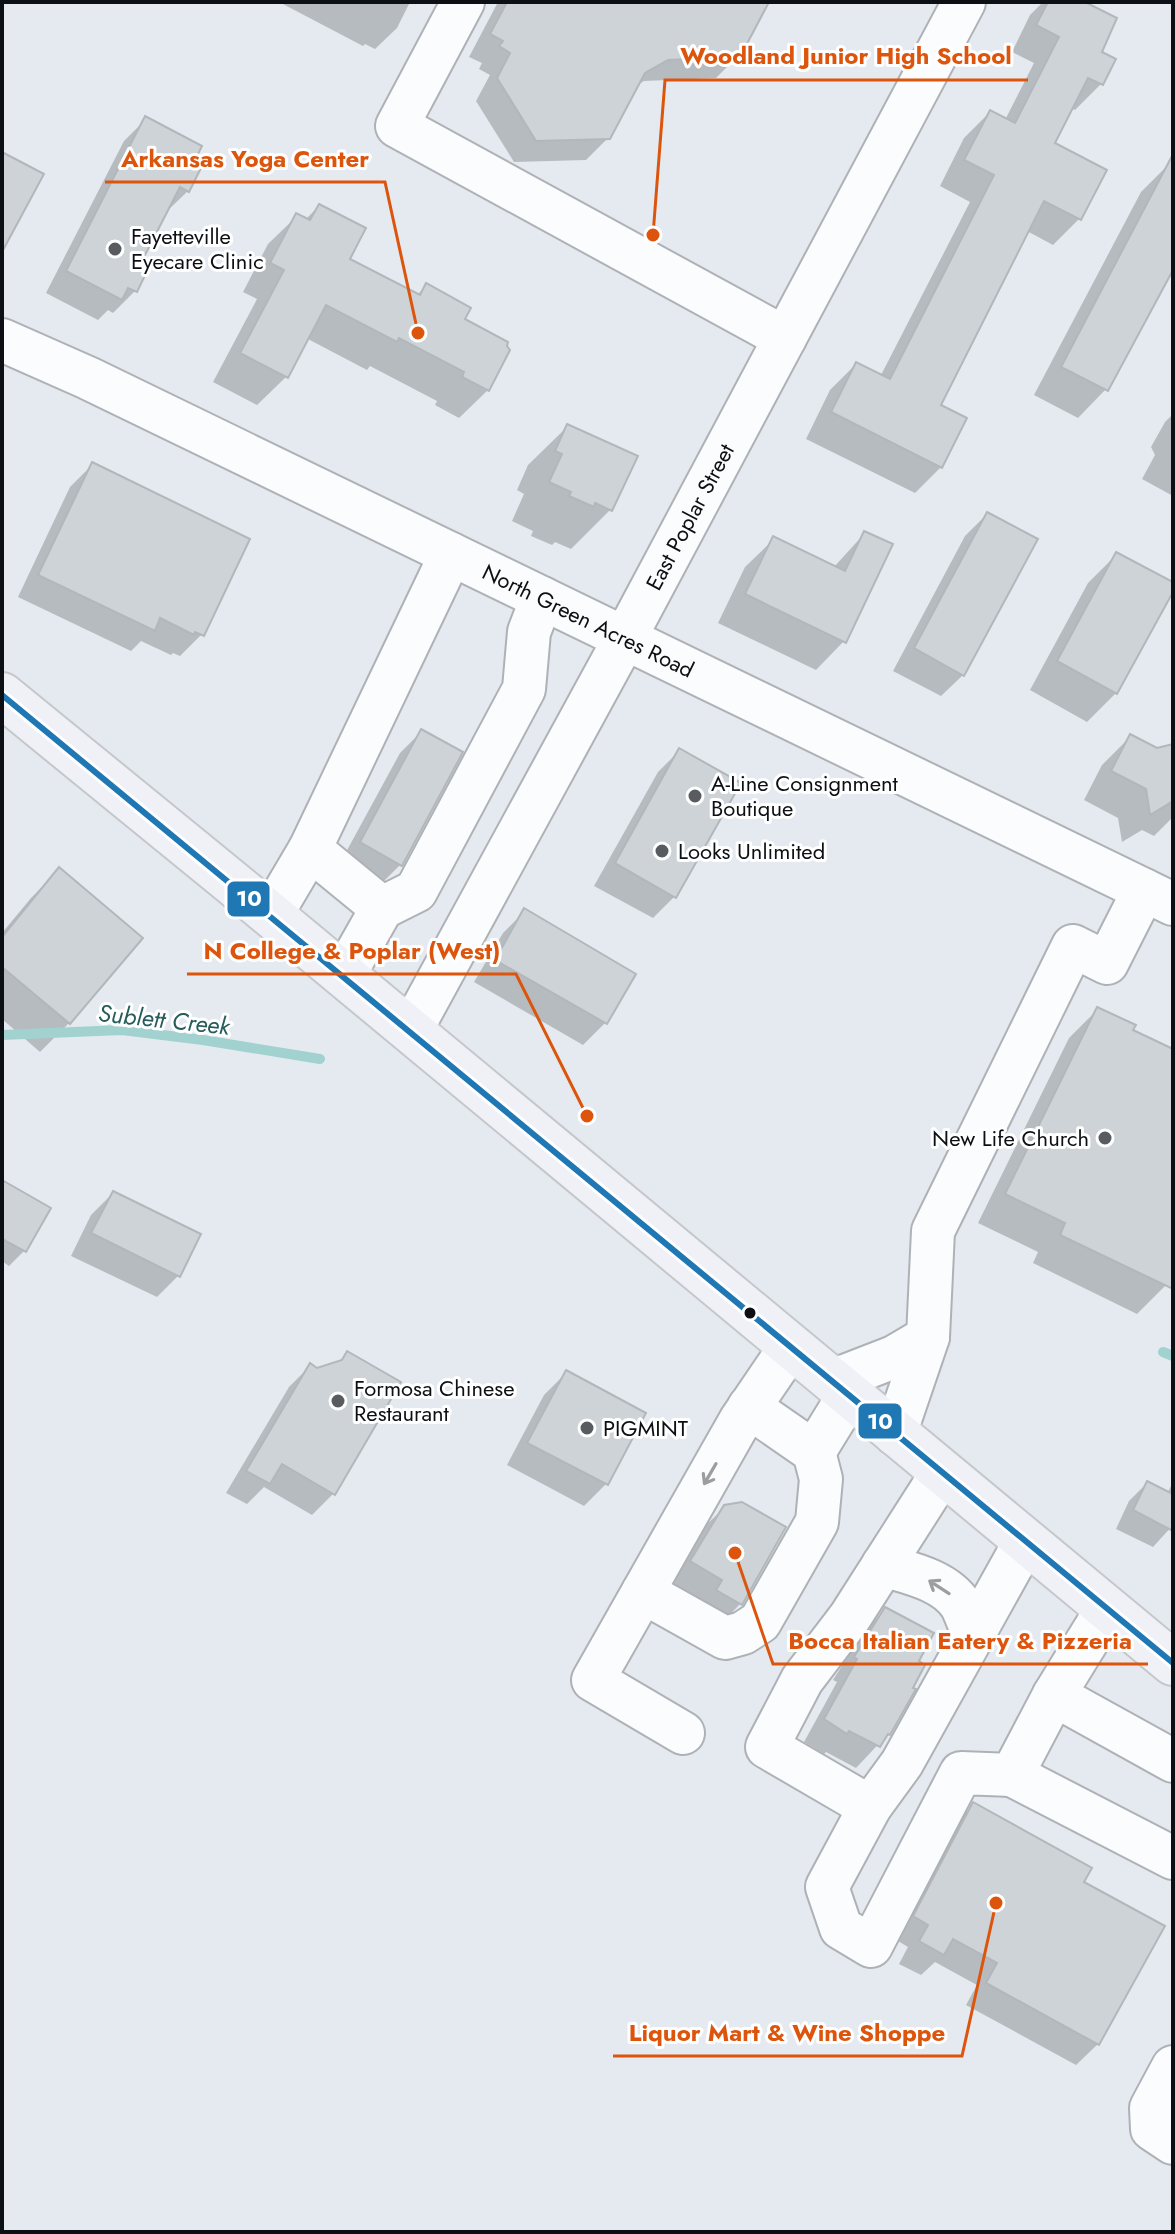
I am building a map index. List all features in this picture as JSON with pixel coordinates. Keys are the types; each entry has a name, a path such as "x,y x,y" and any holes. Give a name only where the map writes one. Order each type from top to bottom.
{"main road":[{"path":"2,695 1173,1663"}],"street":[{"path":"463,2 397,126 785,338"},
{"name":"East Poplar Street","path":"411,1030 625,638 964,2"},
{"name":"North Green Acres Road","path":"7,354 88,378 1158,897"},
{"path":"271,915 310,849 451,554"},
{"path":"344,975 382,908 416,891 524,689 529,632 542,598"},
{"path":"310,849 382,908"},
{"path":"895,1434 928,1337 933,1231 1073,946 1107,963 1158,897"},
{"path":"650,1580 727,1612 746,1612 759,1599 804,1516 820,1494 821,1479 814,1452 841,1388 928,1337"},
{"path":"683,1733 593,1680 749,1407 791,1346"},
{"path":"749,1407 814,1452"},
{"path":"870,1807 767,1747 802,1680 850,1617 942,1473"},
{"path":"1025,1542 902,1763 870,1807 827,1887 841,1928 871,1946 961,1773 1012,1775 1173,1858"},
{"path":"883,1565 932,1581 948,1592 960,1603 971,1640"},
{"path":"1012,1775 1054,1695 1107,1609"},
{"path":"850,1617 832,1668 807,1716 805,1730 808,1741 821,1760 845,1769 861,1768 876,1761 887,1750 935,1665 971,1640"},
{"path":"1054,1695 1173,1761"},
{"path":"1162,2127 1173,2067"}],"building":[{"path":"507,2 769,2 740,57 668,60 645,73 610,139 536,141 497,78 510,53 499,46 503,41 490,34"},
{"path":"1048,2 1085,2 1117,18 1102,52 1116,59 1103,85 1088,78 1055,143 1107,170 1081,220 1044,201 941,405 967,418 942,468 831,412 856,362 890,379 994,175 964,160 990,110 1015,123 1059,37 1036,25"},
{"path":"145,116 202,146 194,162 202,166 189,192 180,187 144,257 152,261 137,292 128,288 122,300 66,271"},
{"path":"2,152 44,174 2,252"},
{"path":"1173,154 1173,270 1108,391 1061,367"},
{"path":"319,204 366,228 350,259 420,295 426,283 471,308 465,319 508,342 510,350 489,391 462,377 464,372 326,305 288,378 240,353 284,270 270,263 296,213 310,220"},
{"path":"567,424 638,456 612,511 569,496 571,492 549,482 562,454 555,451"},
{"path":"92,462 250,539 204,636 195,632 194,635 160,618 155,631 38,575"},
{"path":"987,512 1038,539 964,676 914,648"},
{"path":"864,531 893,544 846,643 745,594 773,536 845,571"},
{"path":"1116,552 1173,582 1173,592 1117,694 1057,661"},
{"path":"421,729 463,752 402,866 360,842"},
{"path":"1130,734 1157,748 1173,744 1173,801 1150,815 1146,789 1111,771"},
{"path":"679,748 741,783 676,898 615,863"},
{"path":"59,867 143,938 70,1024 2,967 2,937"},
{"path":"524,908 636,974 607,1024 495,960"},
{"name":"New Life Church","path":"1097,1007 1136,1025 1133,1030 1173,1049 1173,1289 1060,1235 1065,1223 1005,1194"},
{"path":"2,1180 51,1208 26,1252 2,1239"},
{"path":"113,1191 201,1234 180,1277 91,1233"},
{"name":"Formosa Chinese Restaurant","path":"347,1351 401,1382 335,1495 282,1464 270,1484 246,1471 310,1363 317,1368 342,1360"},
{"name":"PIGMINT","path":"566,1370 646,1413 608,1485 527,1443"},
{"path":"1147,1481 1173,1494 1173,1531 1133,1510"},
{"path":"742,1502 786,1527 742,1605 716,1590 722,1580 690,1561 724,1505"},
{"path":"885,1607 934,1633 919,1661 925,1665 913,1688 916,1689 880,1747 849,1731 847,1734 824,1719 857,1659 854,1657"},
{"path":"973,1802 1092,1868 1084,1882 1165,1926 1099,2045 986,1983 997,1963 953,1939 944,1955 919,1941 928,1925 913,1916"}],"waterway":[{"name":"Sublett Creek","path":"2,1035 122,1030 320,1059"},
{"name":"Sublett Creek","path":"1163,1352 1173,1356"}],"transit line":[{"name":"10","path":"2,695 1173,1663"}],"place":[{"name":"Woodland Junior High School","path":"653,235"},
{"name":"Fayetteville Eyecare Clinic","path":"115,249"},
{"name":"Arkansas Yoga Center","path":"418,333"},
{"name":"A-Line Consignment Boutique","path":"695,796"},
{"name":"Looks Unlimited","path":"662,851"},
{"name":"N College & Poplar (West)","path":"587,1116"},
{"name":"New Life Church","path":"1105,1138"},
{"name":"Formosa Chinese Restaurant","path":"338,1401"},
{"name":"PIGMINT","path":"587,1428"},
{"name":"Bocca Italian Eatery & Pizzeria","path":"735,1553"},
{"name":"Liquor Mart & Wine Shoppe","path":"996,1903"}]}
